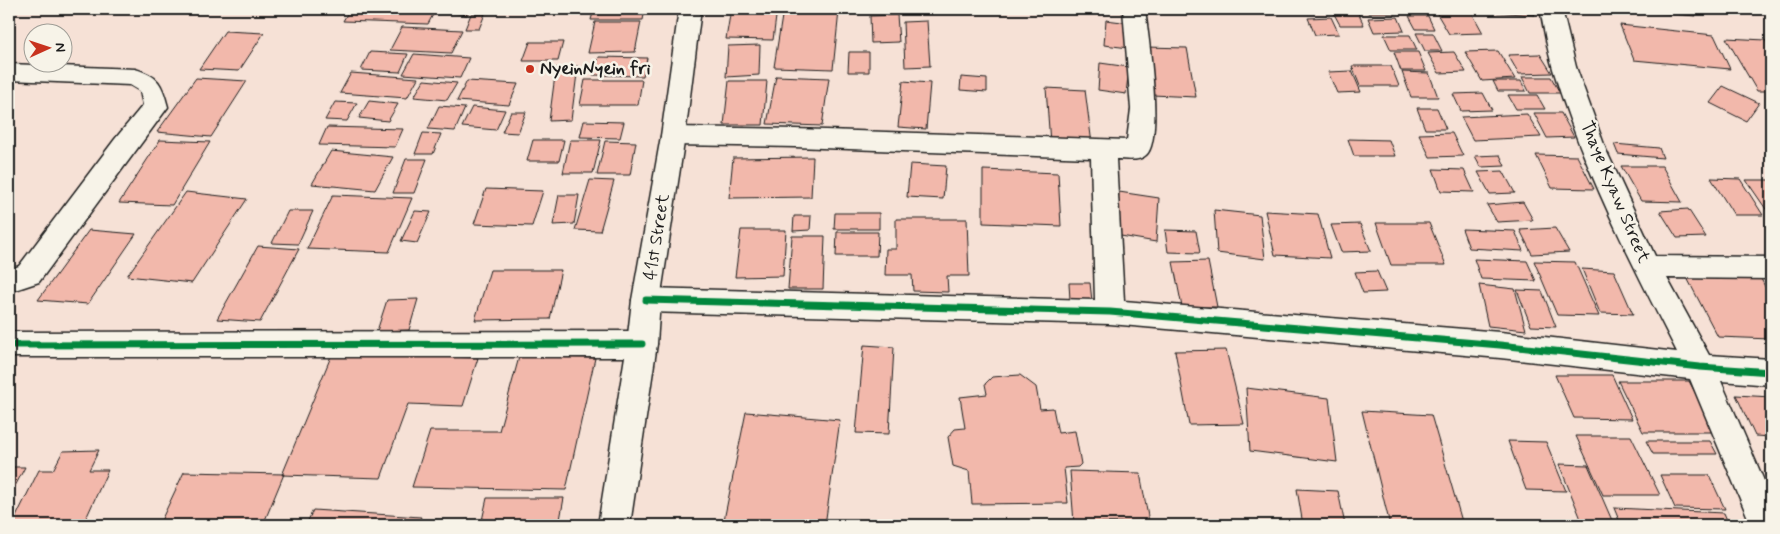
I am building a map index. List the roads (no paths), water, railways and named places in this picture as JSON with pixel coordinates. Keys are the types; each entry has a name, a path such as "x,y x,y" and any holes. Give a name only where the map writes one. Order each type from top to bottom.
{"street":[{"name":"41st Street","path":"614,525 642,344 646,300 673,136 690,9"},
{"path":"673,136 795,138 1132,151 1139,147 1142,109 1134,9"},
{"name":"Thaye Kyaw Street","path":"1551,9 1564,67 1593,150 1647,266 1700,367 1767,525"},
{"path":"9,72 88,74 134,78 151,87 156,108 124,146 29,274 9,281"},
{"path":"1103,150 1110,312"},
{"path":"1647,266 1771,268"},
{"path":"646,300 1110,312 1771,372"},
{"path":"9,345 642,344"}],"place":[{"name":"NyeinNyein fri","path":"530,69"}]}
